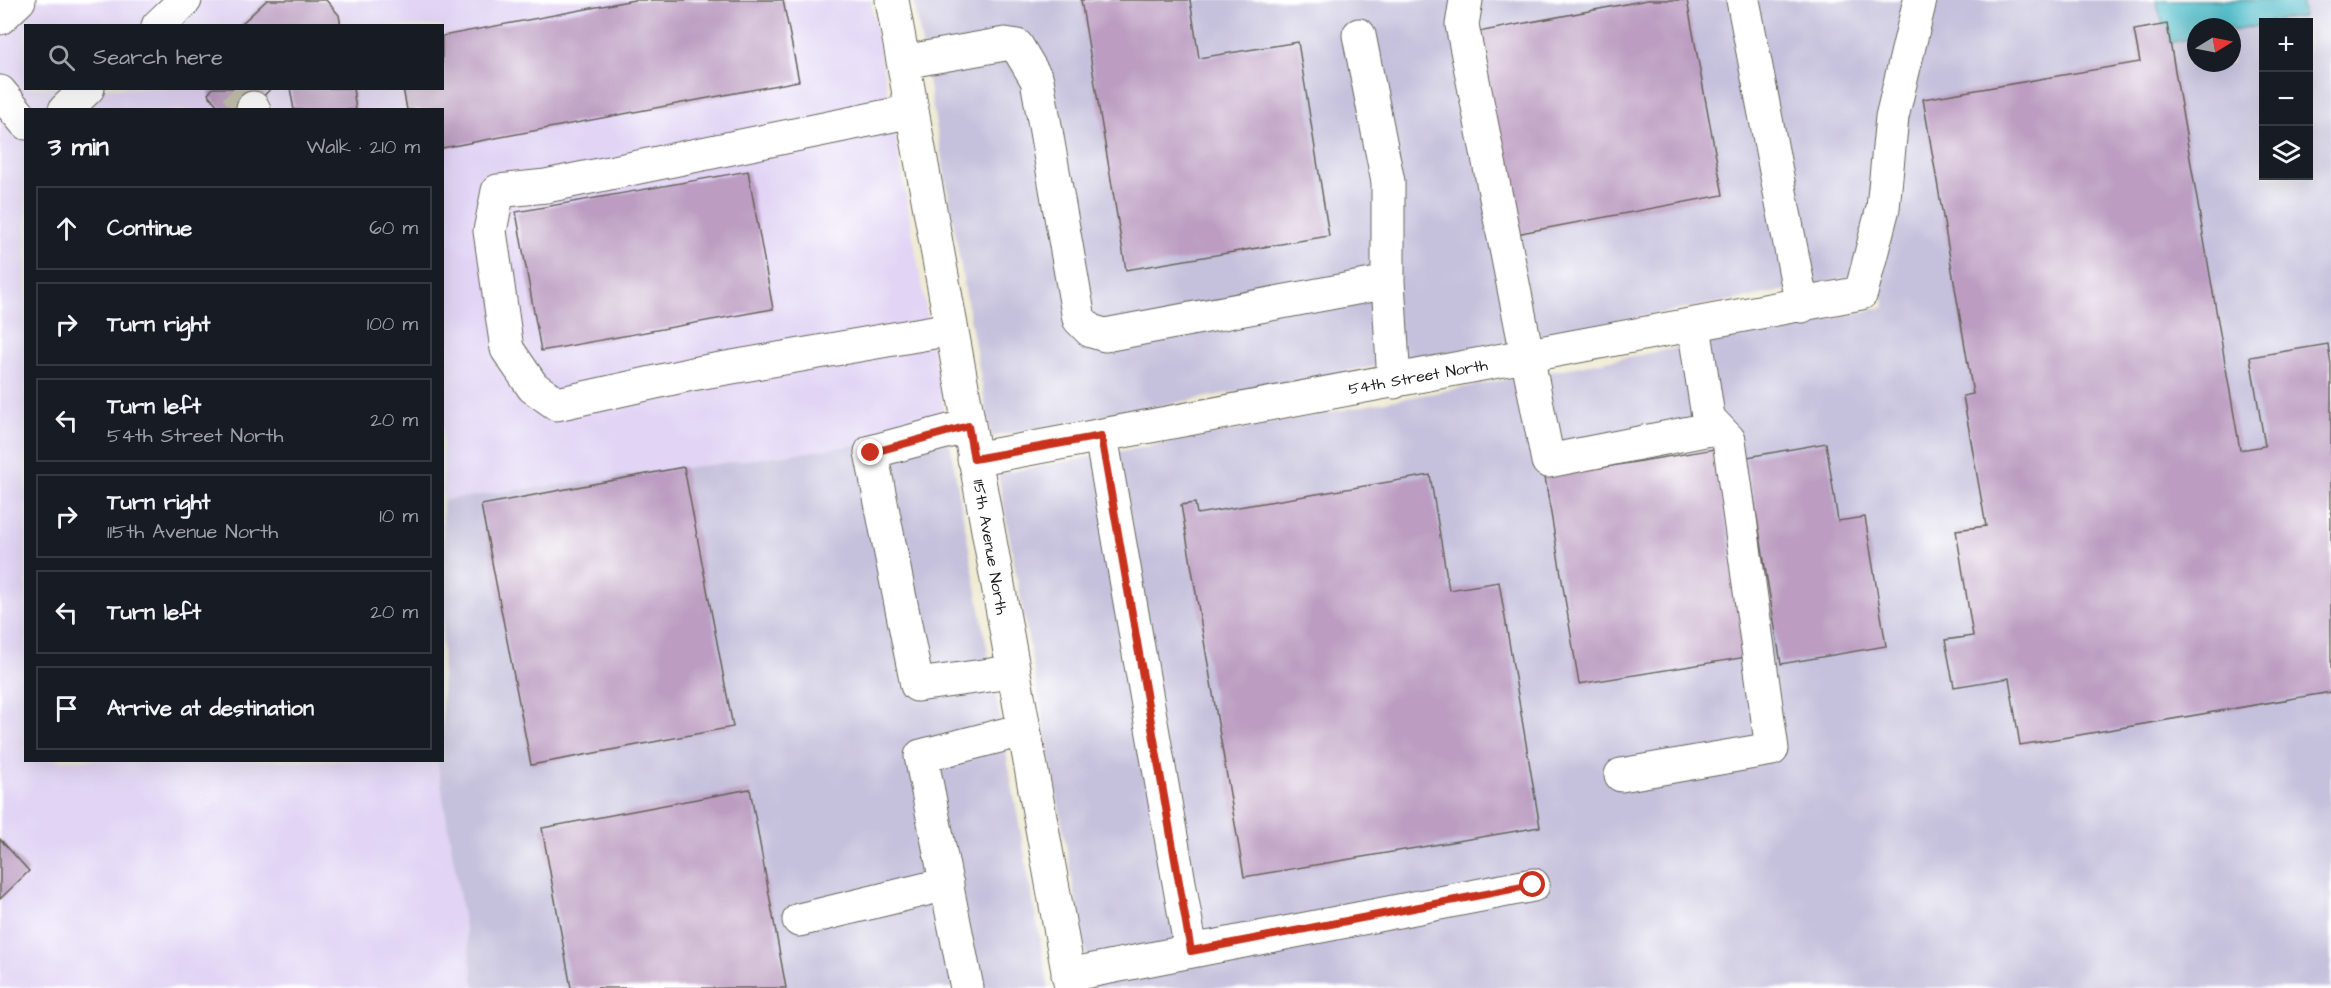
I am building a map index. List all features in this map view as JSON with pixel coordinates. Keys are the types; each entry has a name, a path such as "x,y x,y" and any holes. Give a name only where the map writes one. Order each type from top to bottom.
{"street":[{"path":"0,18 19,0"},
{"name":"115th Avenue North","path":"892,0 1069,982"},
{"path":"1466,0 1462,25 1548,461 1710,429 1694,326"},
{"path":"1743,0 1802,306"},
{"name":"54th Street North","path":"974,459 1802,306 1861,293 1883,208 1892,117 1920,0"},
{"path":"1359,35 1388,182 1388,282 1394,382"},
{"path":"903,62 1005,44 1017,46 1037,80 1079,319 1090,331 1105,335 1388,282"},
{"path":"67,108 86,90"},
{"path":"0,92 24,121"},
{"path":"912,111 546,186 498,191 490,231 507,349 533,387 557,404 692,374 951,328"},
{"path":"1621,775 1772,748 1730,440 1708,418"},
{"path":"968,426 871,453 917,686 1012,672"},
{"path":"1101,436 1191,951"},
{"path":"967,988 921,756 1023,730"},
{"path":"799,920 947,884"},
{"path":"1069,982 1191,951 1533,885"}],"shaded area":[{"path":"0,0 871,0 948,433 444,500 444,108 24,108 24,762 437,762 475,988 0,988"},
{"path":"914,0 2156,0 2168,43 2187,40 2187,72 2241,72 2241,29 2259,26 2259,180 2313,180 2313,18 2298,18 2303,17 2302,0 2331,0 2331,988 1092,988 998,474 1805,324 1885,307 1877,271 1798,288 991,437"},
{"path":"948,433 1049,988 475,988 437,762 444,762 444,500"}],"water":[{"path":"2156,0 2302,0 2303,17 2259,18 2259,26 2241,29 2241,18 2187,18 2187,40 2168,43"}],"building":[{"path":"267,0 326,0 339,15 341,24 241,24"},
{"path":"634,0 783,0 799,81 444,148 444,108 407,108 403,90 444,90 444,36"},
{"path":"1081,0 1190,0 1199,58 1298,42 1329,236 1126,270"},
{"path":"1647,0 1687,0 1723,195 1516,234 1478,32"},
{"path":"2167,24 2240,450 2265,446 2250,357 2328,344 2331,364 2331,692 2020,745 2009,678 1954,687 1945,640 1973,636 1956,530 1986,526 1963,396 1973,394 1923,99 2140,62 2134,30"},
{"path":"211,90 269,90 253,108 219,108 208,94"},
{"path":"290,90 353,90 356,108 294,108"},
{"path":"748,171 773,309 541,351 516,212"},
{"path":"1826,443 1838,521 1865,517 1886,646 1781,664 1747,457"},
{"path":"1714,449 1747,657 1579,684 1545,477"},
{"path":"684,467 733,727 531,765 481,505"},
{"path":"1430,475 1449,590 1499,582 1540,827 1244,877 1181,505 1195,503 1197,514"},
{"path":"750,789 786,988 571,988 542,828"},
{"path":"0,839 29,871 0,899"}],"tunnel":[{"path":"237,90 253,108"}],"route":[{"path":"871,453 968,426 974,459 1101,436 1191,951 1533,885"}]}
